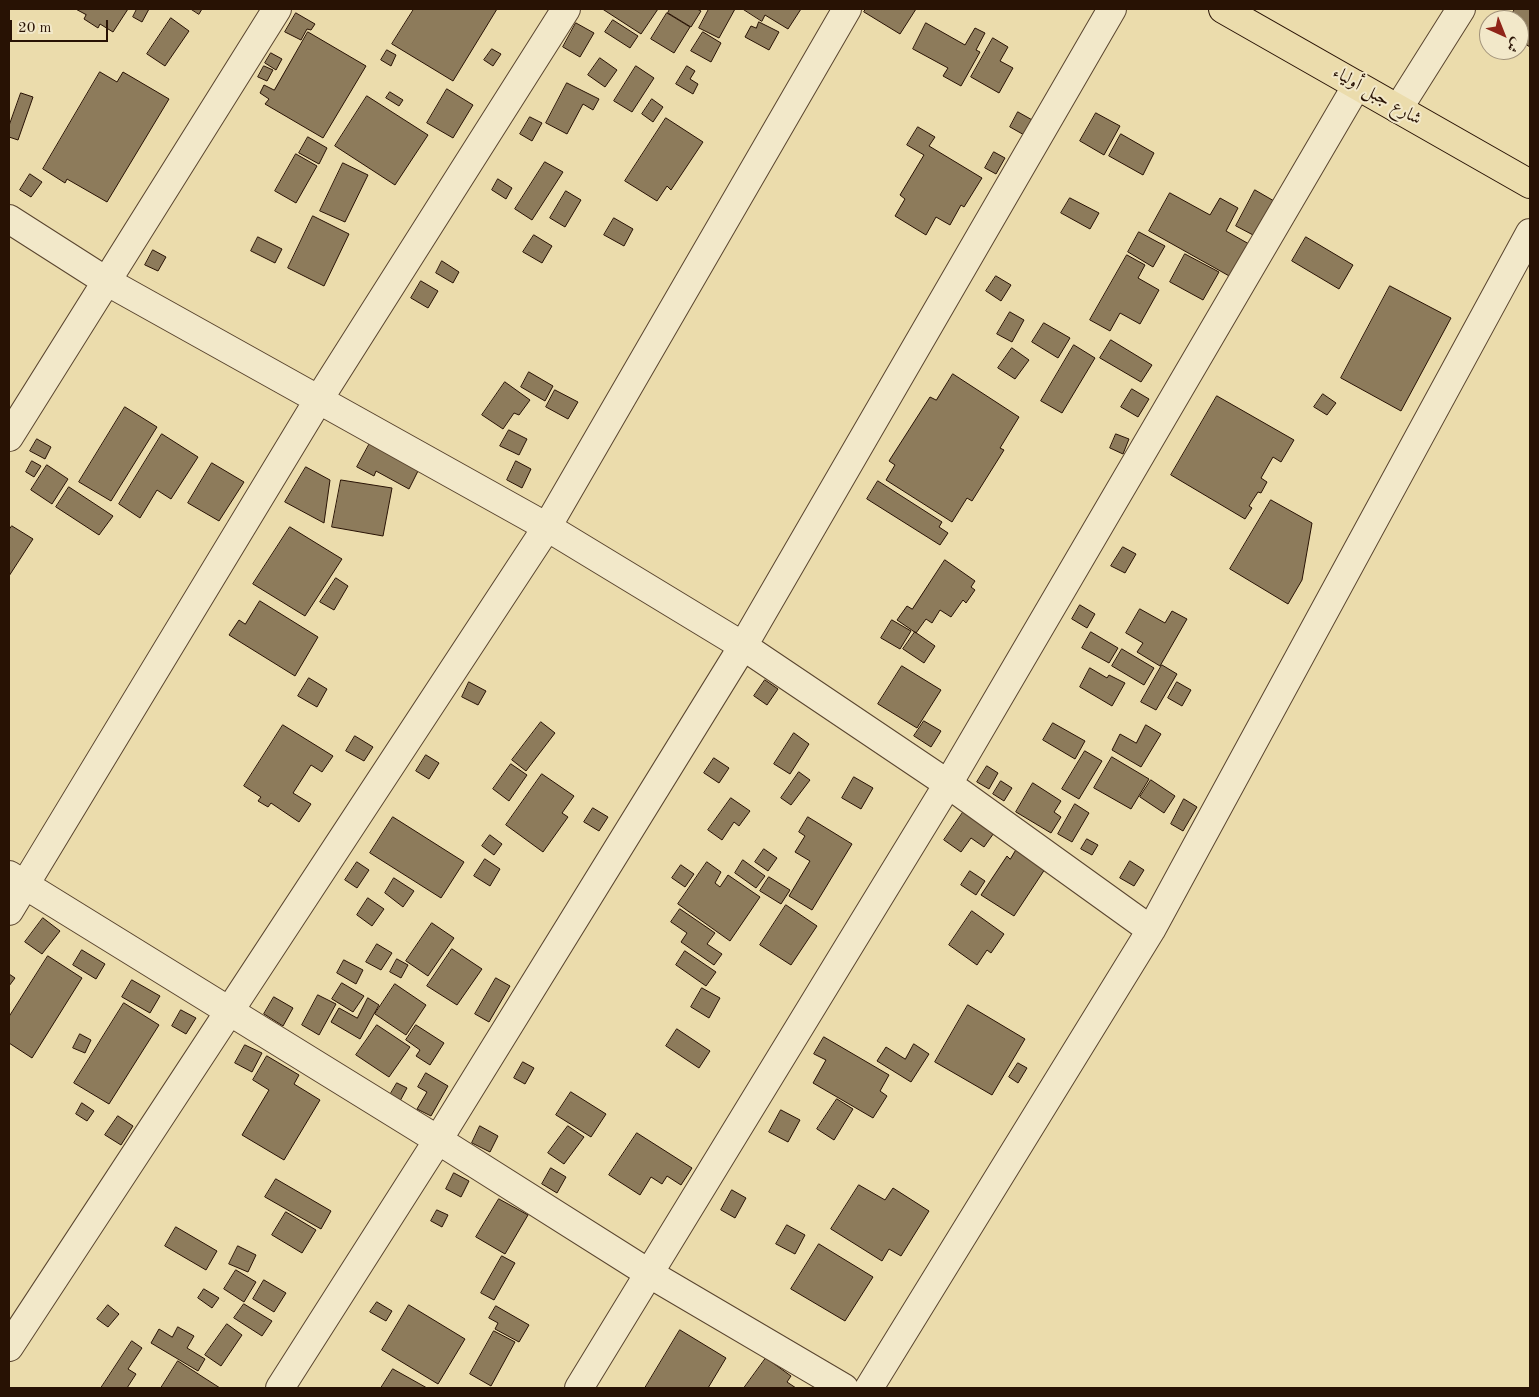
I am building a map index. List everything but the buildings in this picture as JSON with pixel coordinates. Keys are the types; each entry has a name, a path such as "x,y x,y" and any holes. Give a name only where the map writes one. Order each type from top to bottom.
{"highway":[{"name":"شارع جبل أولياء","path":"1223,9 1530,184"}],"street":[{"path":"9,438 277,9"},
{"path":"9,911 17,880 566,9"},
{"path":"9,1347 547,527 847,9"},
{"path":"280,1388 438,1140 743,646 1112,9"},
{"path":"1398,109 1462,9"},
{"path":"579,1388 948,784 1357,85"},
{"path":"9,219 106,281 547,527 743,646 948,784 1151,930"},
{"path":"869,1388 1151,930 1530,233"},
{"path":"17,880 438,1140 650,1274 844,1388"}]}
